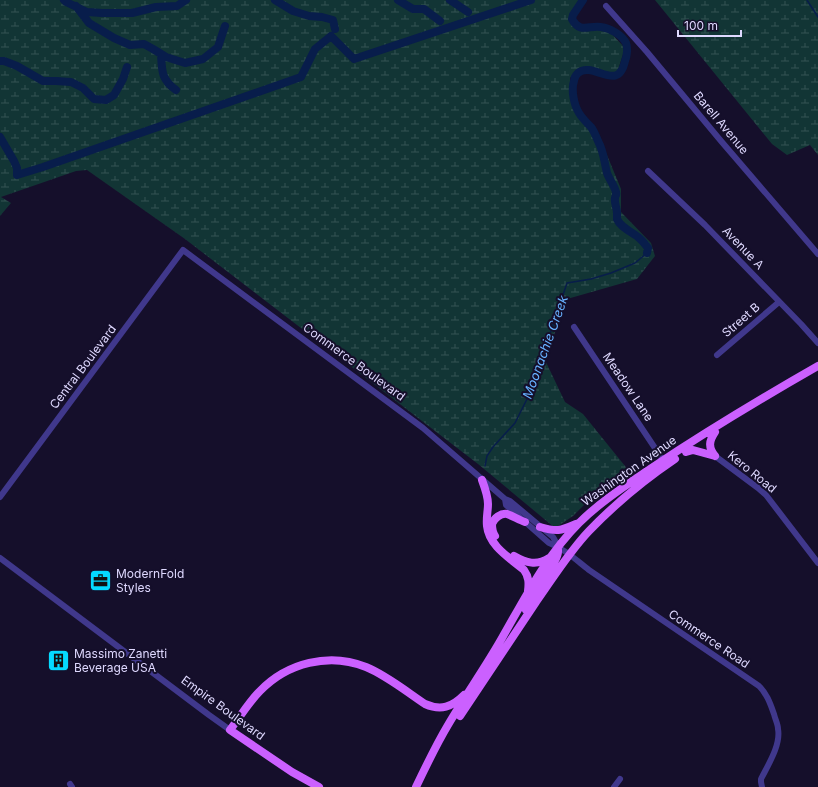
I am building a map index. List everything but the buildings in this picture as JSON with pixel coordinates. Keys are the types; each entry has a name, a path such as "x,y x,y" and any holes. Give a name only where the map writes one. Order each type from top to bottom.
{"main road":[{"name":"Washington Avenue","path":"416,787 448,726 528,593 558,546 579,523 597,507 663,460 736,414 818,366"},
{"name":"Washington Avenue","path":"427,767 569,554 589,532 651,475 715,432 818,371"},
{"path":"715,432 711,438 710,444 711,451 715,456"},
{"path":"686,452 693,450 715,456"},
{"path":"482,480 488,503 486,525 490,537 497,547 527,573 529,582 528,593"},
{"path":"525,522 506,514 499,515 495,518 492,524 493,532 498,542 522,561 533,563 543,562 550,558"},
{"path":"540,527 550,530 559,530 579,523"},
{"path":"516,632 538,586 558,554 558,546"},
{"path":"230,730 255,696 267,684 287,670 315,661 327,660 356,663 384,676 425,704 436,708 452,705 471,688"},
{"name":"Empire Boulevard","path":"230,730 292,772 319,787"}],"street":[{"name":"Barell Avenue","path":"606,6 647,52 818,254"},
{"name":"Avenue A","path":"648,171 705,225 818,343"},
{"name":"Commerce Boulevard","path":"183,250 423,428 482,480 505,499 510,501 553,538 558,546"},
{"name":"Central Boulevard","path":"0,498 183,250"},
{"name":"Street B","path":"717,355 780,302"},
{"name":"Meadow Lane","path":"574,327 663,460"},
{"name":"Kero Road","path":"715,456 766,495 818,563"},
{"name":"Commerce Boulevard","path":"505,499 506,505 525,522 549,543 558,546"},
{"name":"Commerce Road","path":"558,546 589,570 759,686 767,696 779,736 776,748 761,779 762,787"},
{"name":"Empire Boulevard","path":"0,558 230,730"},
{"path":"614,787 620,779"}],"green space":[{"path":"0,0 580,0 569,20 581,29 608,30 625,48 617,73 579,68 570,78 572,106 602,143 621,189 621,212 651,243 655,256 637,279 567,299 545,360 565,402 583,414 629,471 607,486 573,516 555,528 478,464 185,239 87,170 76,171 1,197 11,203 0,216"},
{"path":"655,0 818,0 818,155 810,145 787,155 772,144"}],"waterway":[{"path":"64,0 87,12 102,13 132,13 156,7 177,6 186,0"},
{"path":"275,0 293,11 309,16 333,20 335,29"},
{"path":"398,0 413,9 424,9 440,21"},
{"path":"450,0 468,12"},
{"path":"0,137 14,161 17,168 17,175 301,77 315,49 331,36 354,59 531,0"},
{"name":"Moonachie Creek","path":"583,0 573,15 572,19 575,24 582,28 601,27 612,30 624,40 627,45 627,52 622,70 617,75 611,76 591,70 584,70 578,73 573,85 574,102 580,115 593,130 602,149 607,173 616,192 615,200 617,219 623,227 643,242 648,248 647,253"},
{"path":"807,0 818,17"},
{"path":"76,6 89,23 114,38 130,45 144,44 166,57 185,63 203,59 218,47 225,26"},
{"path":"161,54 163,74 167,82 176,90"},
{"path":"0,61 17,66 43,81 71,82 83,88 94,99 106,100 114,95 123,79 127,67"},
{"name":"Moonachie Creek","path":"485,466 487,456 493,447 515,423 531,391 567,283 591,279 611,273 635,263 647,253"}],"place":[{"name":"ModernFold Styles","path":"100,581"},
{"name":"Massimo Zanetti Beverage USA","path":"58,661"}]}
